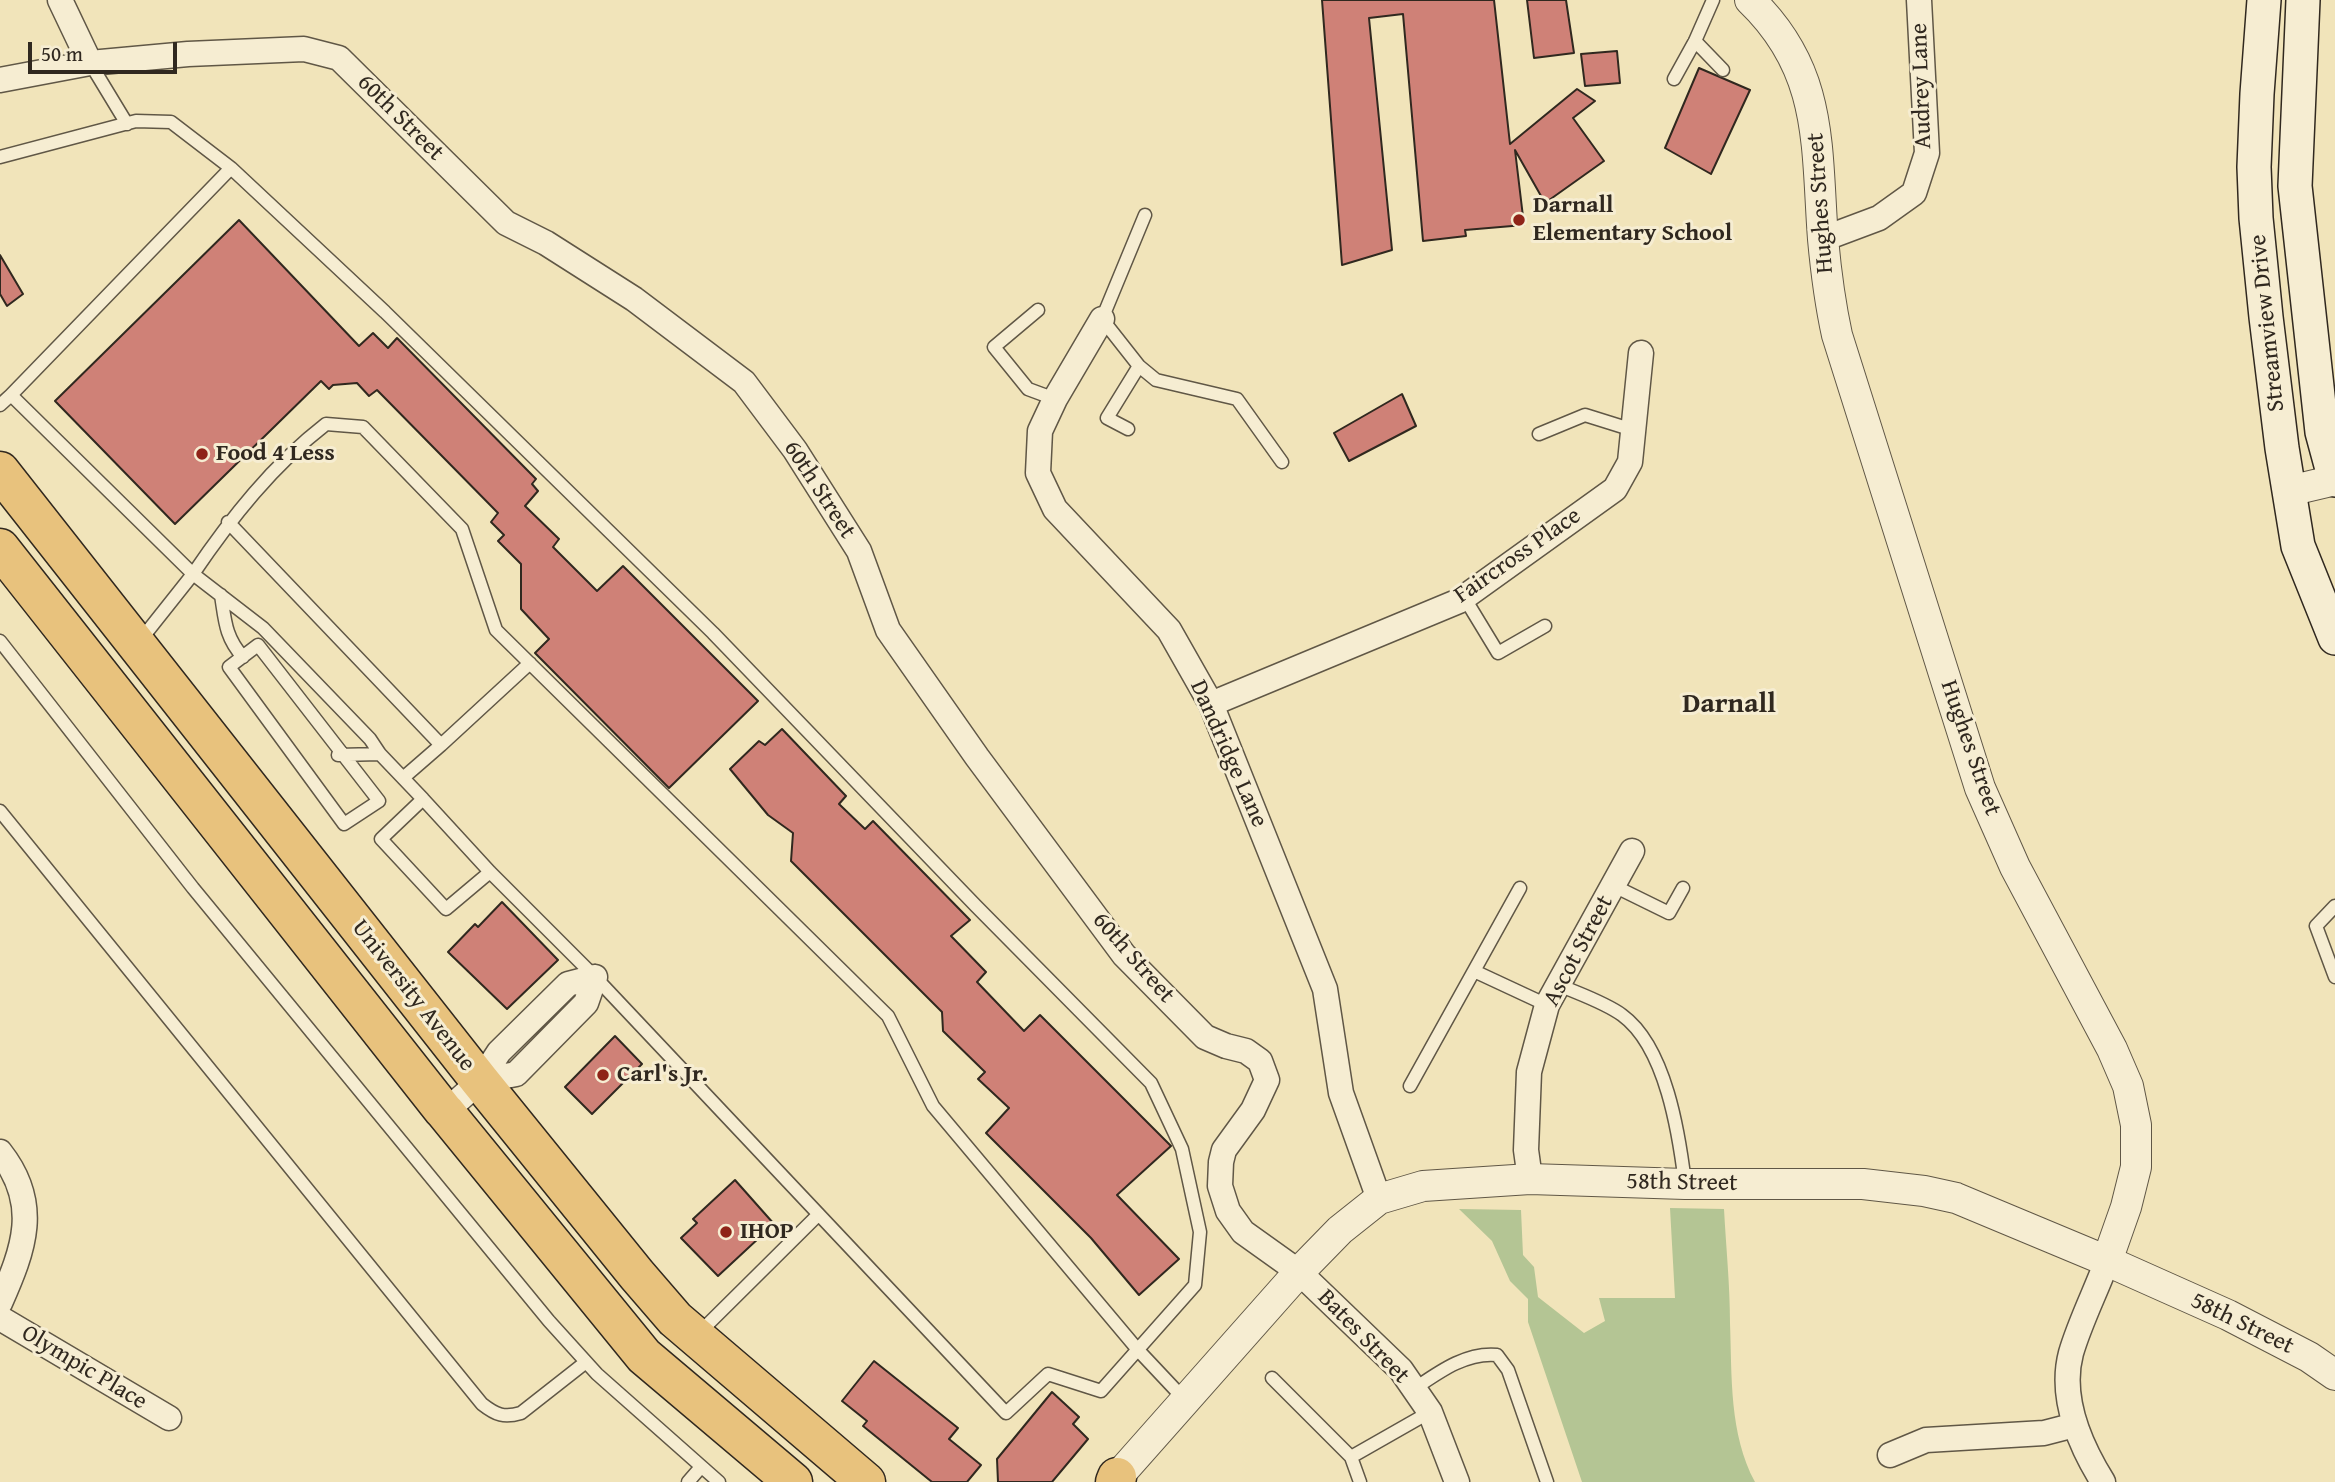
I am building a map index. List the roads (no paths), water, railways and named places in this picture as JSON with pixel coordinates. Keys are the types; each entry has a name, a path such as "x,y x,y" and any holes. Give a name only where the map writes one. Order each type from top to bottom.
{"main road":[{"name":"Streamview Drive","path":"2264,0 2257,94 2254,192 2266,317 2298,546 2335,638"},
{"name":"Streamview Drive","path":"2303,0 2295,186 2322,432 2335,480"},
{"name":"University Avenue","path":"0,471 480,1081 637,1275 675,1319 866,1482"},
{"name":"University Avenue","path":"0,548 444,1111 644,1356 793,1482"}],"street":[{"path":"60,0 90,63"},
{"name":"Hughes Street","path":"1750,0 1775,27 1788,47 1808,91 1817,139 1828,293 1837,335 1980,788 2015,867 2116,1058 2128,1086 2136,1125 2136,1167 2126,1207 2071,1354 2069,1390 2075,1425 2086,1454 2103,1482"},
{"name":"Audrey Lane","path":"1823,239 1879,218 1914,193 1927,153 1919,0"},
{"name":"60th Street","path":"0,80 90,63 188,54 304,49 339,58 506,223 546,243 634,299 744,382 796,450 859,551 888,630 977,757 1124,955 1205,1037 1246,1051 1260,1061 1267,1080 1253,1110 1224,1150 1219,1174 1220,1186 1228,1211 1243,1232 1299,1272"},
{"name":"Dandridge Lane","path":"1102,319 1055,399 1040,431 1038,473 1055,509 1169,630 1211,704 1325,989 1340,1093 1379,1199"},
{"name":"Faircross Place","path":"1211,704 1464,597 1615,489 1630,462 1641,353"},
{"path":"2289,491 2335,480"},
{"name":"Ascot Street","path":"1530,1179 1526,1150 1529,1072 1553,995 1632,851"},
{"path":"444,1111 480,1081 516,1074 586,1003 595,977"},
{"path":"0,1152 12,1166 24,1199 24,1240 0,1303"},
{"name":"58th Street","path":"1115,1480 1299,1272 1340,1230 1379,1199 1423,1186 1530,1179 1685,1184 1863,1184 1924,1191 1956,1198 2228,1315 2309,1357 2335,1376"},
{"name":"Bates Street","path":"1299,1272 1401,1370 1430,1412 1457,1482"},
{"name":"Olympic Place","path":"0,1318 169,1418"},
{"path":"1890,1455 1926,1440 2045,1433 2075,1425"}],"lane":[{"path":"1674,79 1713,0"},
{"path":"1695,41 1724,70"},
{"path":"90,63 127,124"},
{"path":"0,157 136,121 171,122 231,168 385,312 713,632 976,906 1151,1083 1182,1149 1200,1232 1195,1285 1101,1391 1048,1374 1006,1413 595,977 490,872 380,754 370,739 269,634 193,574 11,395"},
{"path":"0,405 231,168"},
{"path":"1145,215 1102,319 1139,366 1156,380 1237,399 1282,463"},
{"path":"1038,310 994,347 1028,389 1055,399"},
{"path":"1128,429 1107,418 1139,366"},
{"path":"1539,434 1585,415 1633,430"},
{"path":"136,646 193,574 228,522 300,444 326,424 363,428 462,529 496,630 888,1016 933,1106 1138,1350 1185,1400"},
{"path":"228,522 441,746"},
{"path":"221,595 225,626 231,644 243,657"},
{"path":"1464,597 1498,653 1545,626"},
{"path":"0,641 193,888 549,1321 586,1362 719,1482"},
{"path":"258,645 293,698 368,794 379,801 344,824 334,800 245,683 229,667 243,657 258,645"},
{"path":"403,778 530,663"},
{"path":"339,755 380,754"},
{"path":"423,799 381,839 446,909 490,872"},
{"path":"0,811 482,1404 495,1415 509,1417 522,1413 586,1362"},
{"path":"1614,886 1669,913 1683,888"},
{"path":"1410,1086 1520,888"},
{"path":"2335,906 2316,926 2335,977"},
{"path":"1474,971 1622,1015 1638,1031 1651,1051 1675,1113 1685,1184"},
{"path":"696,1337 818,1215"},
{"path":"1414,1389 1437,1373 1472,1357 1497,1355 1507,1370 1547,1482"},
{"path":"1272,1378 1351,1457 1360,1482"},
{"path":"1351,1457 1430,1412"},
{"path":"688,1482 701,1467"}],"place":[{"name":"Darnall Elementary School","path":"1519,220"},
{"name":"Food 4 Less","path":"202,454"},
{"name":"Carl's Jr.","path":"603,1075"},
{"name":"IHOP","path":"726,1232"}],"district":[{"name":"Darnall","path":"1729,705"}]}
